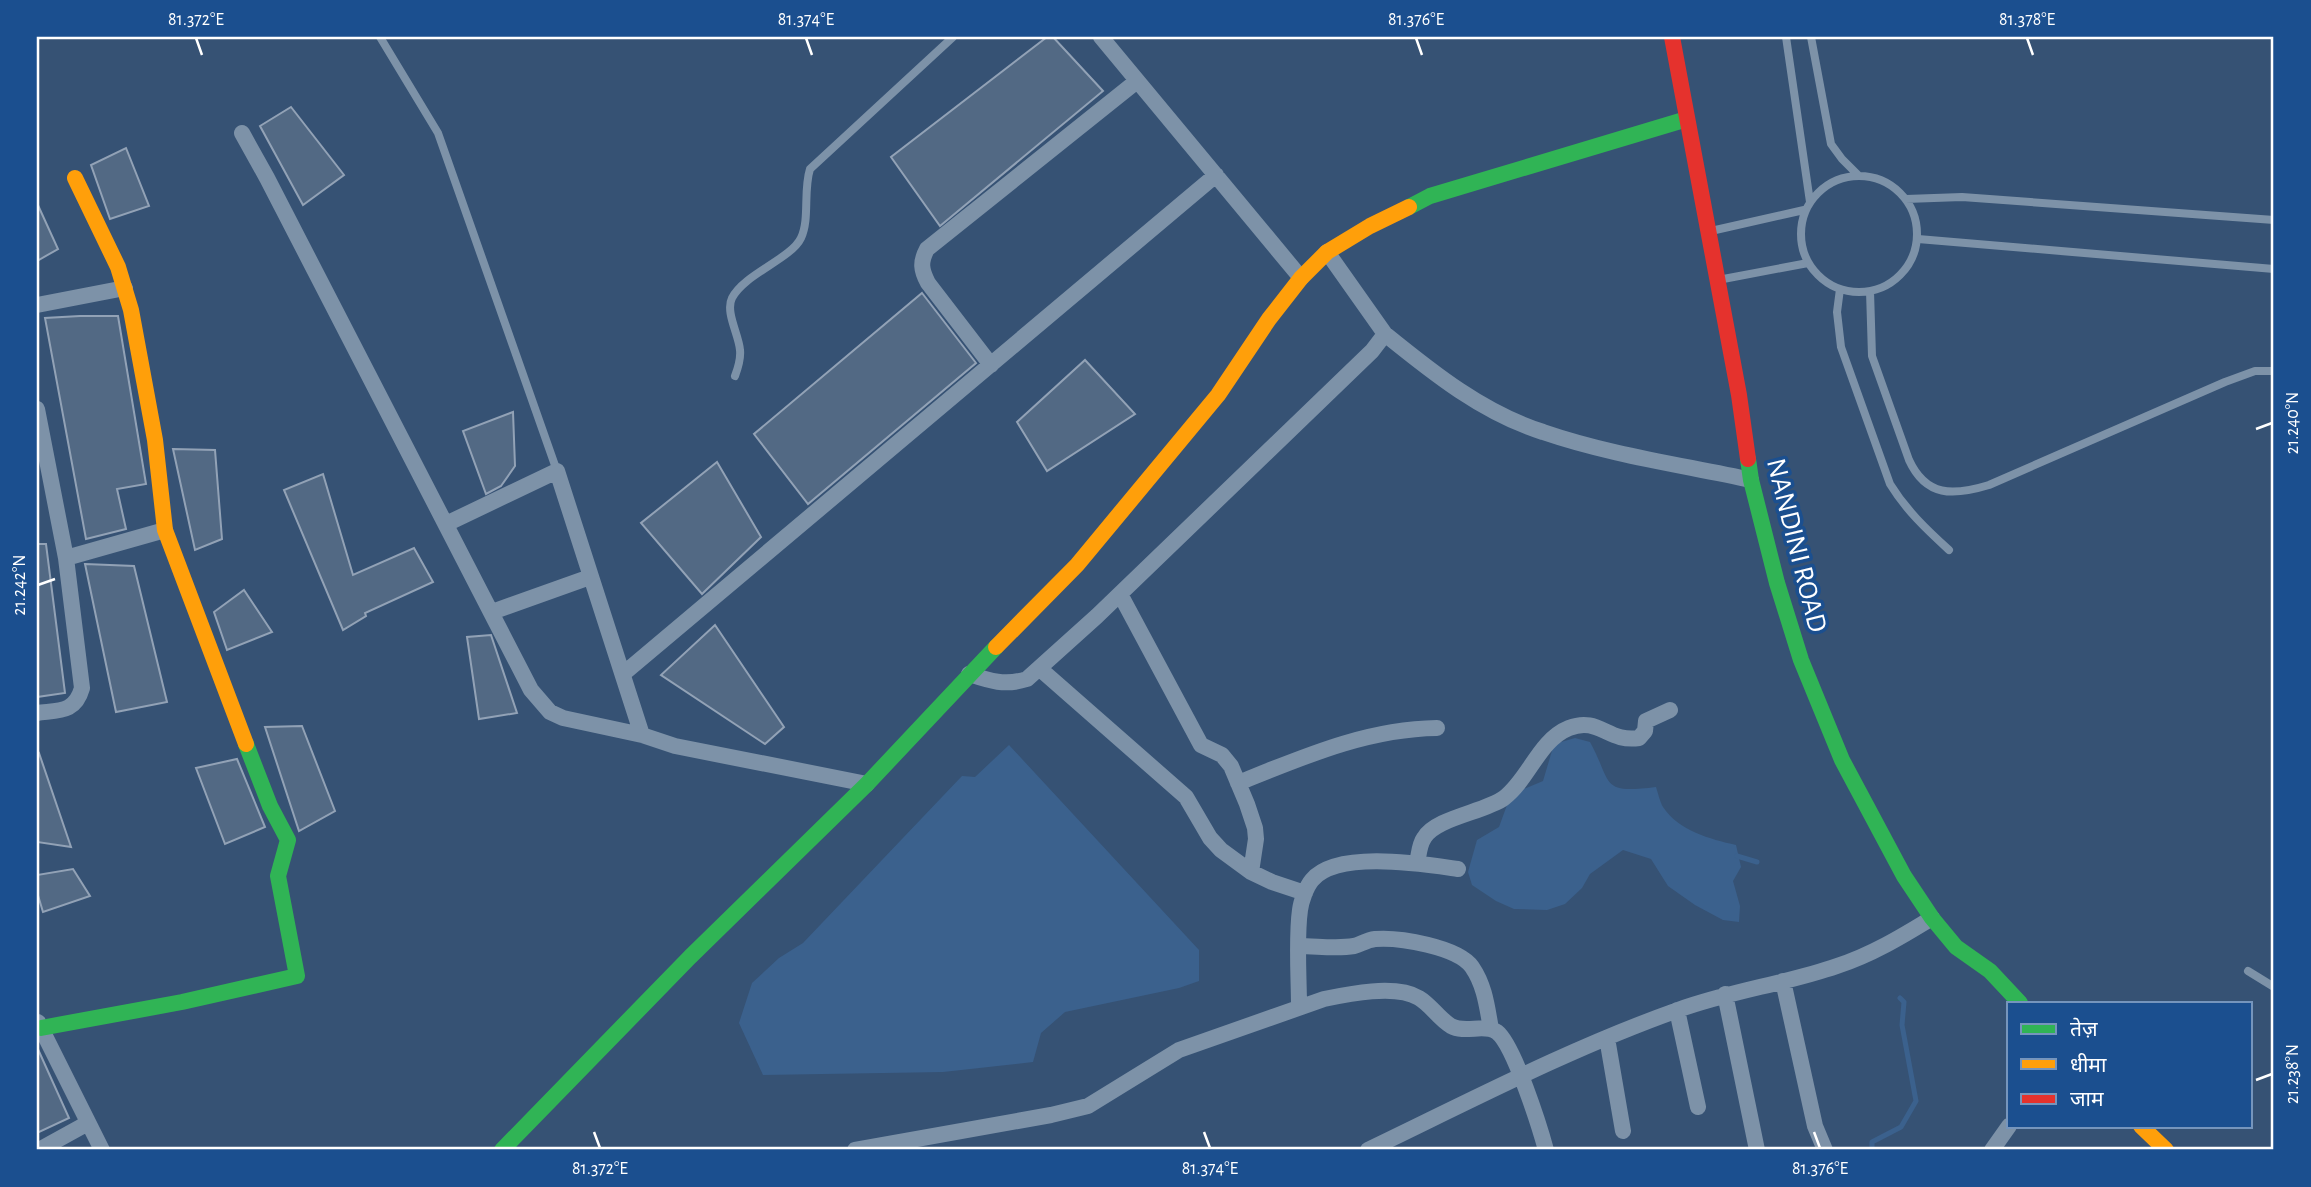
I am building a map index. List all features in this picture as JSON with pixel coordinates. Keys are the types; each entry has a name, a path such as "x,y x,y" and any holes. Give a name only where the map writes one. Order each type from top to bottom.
{"main road":[{"name":"NANDINI ROAD","path":"1672,37 1706,232 1739,395 1751,480 1777,583 1797,647 1842,761 1881,835 1931,918 1956,947 1990,971 2019,1002"},
{"path":"502,1150 690,957 867,783 969,674 1077,565 1218,395 1269,319 1301,278 1327,252 1370,226 1430,196 1687,120"},
{"path":"39,1024 182,1002 297,976 278,876 288,840 270,806 165,530 155,440 125,288 118,267 75,178"},
{"path":"2143,1128 2166,1150"}],"street":[{"path":"1101,37 1301,278"},
{"path":"990,365 928,283 921,260 927,249 1137,81"},
{"path":"242,133 531,690 550,712 563,718 642,735 675,746 867,783"},
{"path":"623,674 1216,175"},
{"path":"1327,252 1385,334 1450,385 1497,412 1541,432 1618,453 1751,480"},
{"path":"37,305 125,288"},
{"path":"969,674 995,683 1013,683 1027,679 1121,594 1372,351 1385,334"},
{"path":"37,410 66,558 82,688 76,703 70,708 37,713"},
{"path":"446,524 557,471 642,735"},
{"path":"66,558 165,530"},
{"path":"492,611 590,577"},
{"path":"1121,594 1201,745 1222,755 1231,766 1255,828 1251,872"},
{"path":"1039,668 1186,797 1210,838 1238,864 1272,882 1305,893"},
{"path":"1417,863 1420,846 1427,834 1444,824 1500,801 1513,791 1553,738 1568,728 1584,724 1628,740 1639,738 1646,721 1670,710"},
{"path":"1238,783 1317,751 1357,739 1384,733 1437,728"},
{"path":"1298,1007 1300,910 1312,880 1345,863 1417,863 1458,869"},
{"path":"1368,1150 1607,1038 1726,994 1836,967 1890,943 1931,918"},
{"path":"1300,946 1353,946 1369,940 1386,939 1441,948 1457,954 1470,964 1479,979 1491,1029"},
{"path":"1783,981 1815,1126 1825,1150"},
{"path":"855,1150 947,1142 1088,1106 1179,1050 1298,1007 1348,994 1399,992 1415,995 1452,1026 1462,1030 1491,1029 1502,1037 1521,1076 1546,1150"},
{"path":"1726,994 1757,1150"},
{"path":"1677,1010 1698,1107"},
{"path":"39,1024 102,1150"},
{"path":"1607,1038 1623,1131"},
{"path":"39,1150 88,1124"},
{"path":"1992,1150 2008,1128"}],"lane":[{"path":"380,37 438,133 557,471"},
{"path":"735,376 741,353 731,308 732,298 747,281 801,240 806,182 810,169 953,37"},
{"path":"1786,37 1810,202"},
{"path":"1811,37 1831,144 1858,176"},
{"path":"1858,176 1876,178 1893,186 1906,199 1916,218 1918,239 1913,257 1903,273 1888,285 1870,292 1840,289 1822,279 1808,263 1801,243 1804,210 1810,202 1823,188 1839,179 1858,176"},
{"path":"1906,199 1974,198 2274,220"},
{"path":"1706,232 1804,210"},
{"path":"1918,239 2274,269"},
{"path":"1716,280 1808,263"},
{"path":"1840,289 1837,312 1841,347 1889,484 1918,522 1949,550"},
{"path":"1870,292 1872,356 1909,460 1916,475 1929,486 1945,491 1968,492 1989,485 2225,382 2255,371 2274,371"},
{"path":"2248,971 2274,987"}],"water":[{"path":"1575,738 1590,742 1606,777 1616,787 1656,787 1663,807 1677,822 1706,837 1736,845 1741,867 1733,881 1740,906 1739,922 1723,920 1695,905 1668,886 1651,859 1623,850 1590,874 1582,888 1565,904 1547,910 1514,909 1472,885 1468,872 1477,840 1499,827 1507,805 1519,791 1543,781 1554,744"},
{"path":"1009,745 1199,950 1199,981 1179,988 1065,1012 1041,1033 1033,1062 943,1072 763,1075 739,1023 752,983 779,958 803,943 962,776 975,777"}],"building":[{"path":"1047,37 1053,37 1103,91 940,226 891,157"},
{"path":"291,107 344,175 303,205 260,126"},
{"path":"126,148 149,206 110,219 91,165"},
{"path":"37,203 58,249 37,261"},
{"path":"922,293 976,363 808,504 754,434"},
{"path":"118,316 146,484 117,489 126,529 86,539 45,318"},
{"path":"1085,360 1135,414 1047,471 1017,422"},
{"path":"513,412 515,466 501,486 486,494 463,431"},
{"path":"173,449 215,450 222,539 195,550"},
{"path":"717,462 761,537 702,594 641,523"},
{"path":"323,474 353,575 414,548 433,582 365,613 366,616 343,630 284,490"},
{"path":"37,544 46,544 65,693 37,697"},
{"path":"85,564 134,566 167,702 116,712"},
{"path":"244,590 272,632 227,650 214,612"},
{"path":"715,625 784,727 765,744 661,675"},
{"path":"491,635 517,713 479,719 467,637"},
{"path":"302,726 335,811 299,831 265,727"},
{"path":"39,753 71,847 37,842"},
{"path":"237,759 265,827 225,844 196,768"},
{"path":"73,869 90,896 43,912 37,892 37,875"},
{"path":"37,1047 69,1118 37,1133"}],"waterway":[{"path":"1737,856 1757,862"},
{"path":"1872,1150 1872,1142 1901,1127 1916,1101 1902,1025 1904,1002 1900,998"}],"traffic: fast":[{"path":"1409,207 1430,196 1687,119"},
{"path":"1748,459 1777,583 1801,660 1842,760 1904,876 1932,918 1956,947 1990,971 2019,1002"},
{"path":"502,1150 690,957 867,784 996,647"},
{"path":"41,1028 182,1002 297,976 278,876 288,840 270,806 246,744"}],"traffic: slow":[{"path":"75,178 118,267 131,310 155,440 165,530 246,744"},
{"path":"996,647 1077,565 1218,395 1269,319 1301,278 1327,252 1370,226 1409,207"},
{"path":"2143,1128 2166,1150"}],"traffic: jam":[{"path":"1672,37 1739,395 1748,459"}]}
